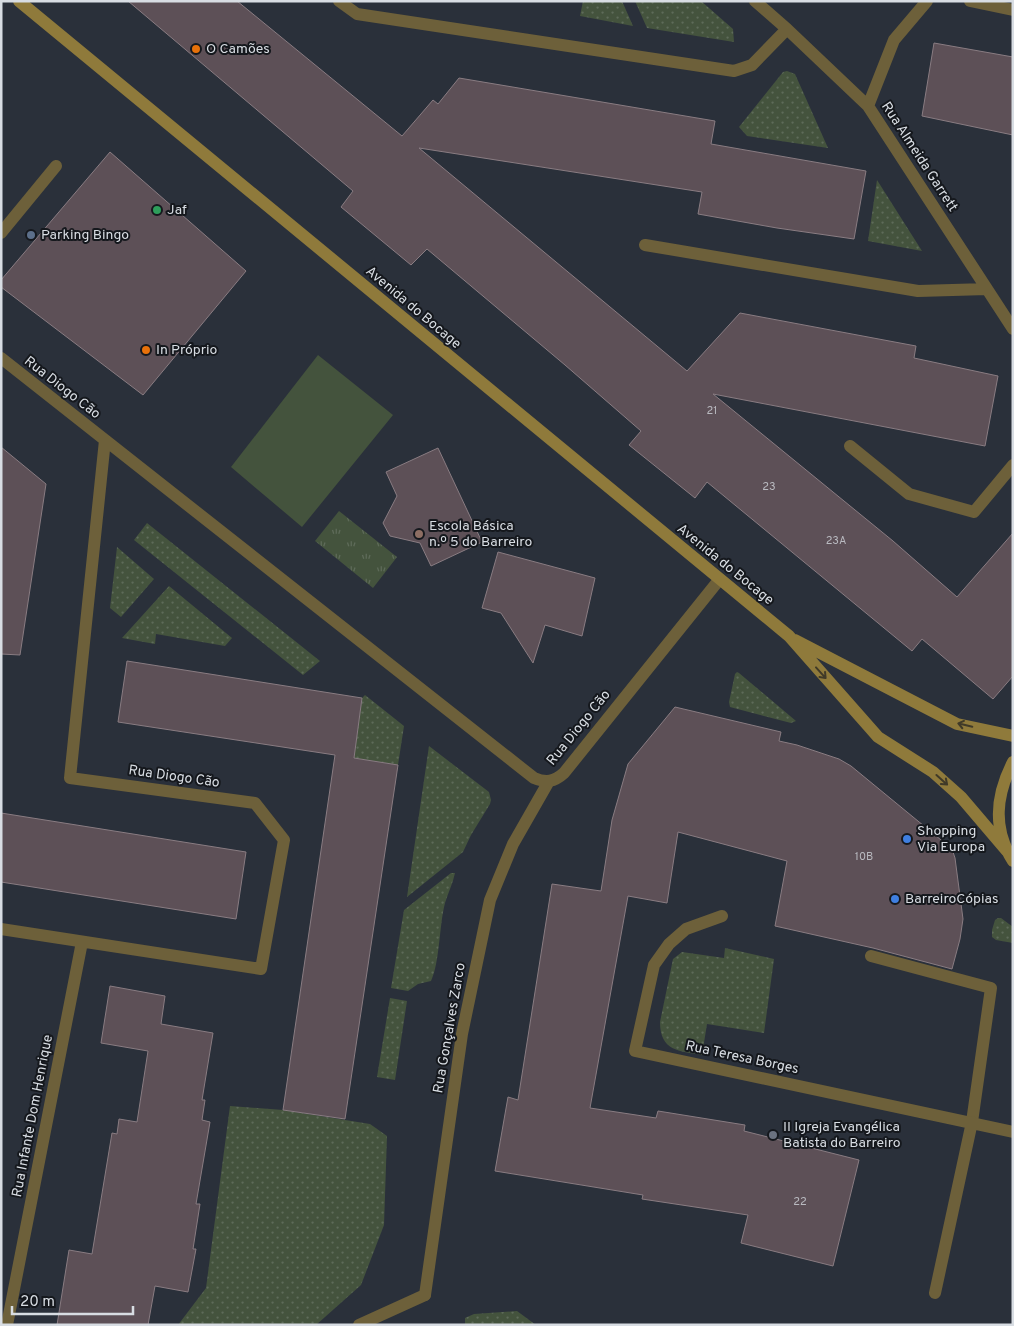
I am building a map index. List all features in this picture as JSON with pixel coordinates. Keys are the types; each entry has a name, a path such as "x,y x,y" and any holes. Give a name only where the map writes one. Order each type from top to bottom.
{"main road":[{"name":"Avenida do Bocage","path":"19,1 789,636 878,737 933,772 961,797 1010,856"},
{"name":"Avenida do Bocage","path":"789,636 957,724 1013,736"},
{"path":"1010,856 1000,828 998,804 1003,780 1013,762"}],"street":[{"path":"339,1 357,14 734,71 752,65 787,29"},
{"name":"Rua Almeida Garrett","path":"755,1 868,106 1013,329"},
{"path":"868,106 894,40 927,1"},
{"path":"970,1 1013,10"},
{"path":"1,233 56,166"},
{"path":"645,245 918,291 987,289"},
{"name":"Rua Diogo Cão","path":"1,358 534,778 541,781 557,780 564,773 719,580"},
{"name":"Rua Diogo Cão","path":"82,942 261,969 284,840 255,804 70,778 105,440"},
{"path":"850,446 909,494 974,512 1013,465"},
{"name":"Rua Gonçalves Zarco","path":"359,1325 425,1295 462,1034 490,900 512,844 549,781"},
{"name":"Rua Teresa Borges","path":"722,916 686,929 669,944 654,965 635,1051 1013,1132"},
{"path":"1,929 82,942"},
{"name":"Rua Infante Dom Henrique","path":"7,1325 82,942"},
{"path":"871,956 991,988 972,1122 936,1293"}],"green space":[{"path":"583,1 622,1 633,26 580,16"},
{"path":"635,1 701,1 733,29 734,42 647,28"},
{"path":"787,71 795,74 828,148 747,136 739,127 783,72"},
{"path":"877,180 922,251 868,241"},
{"path":"318,355 393,415 302,527 231,467"},
{"path":"339,511 397,557 373,588 315,541"},
{"path":"147,523 320,661 303,675 134,540"},
{"path":"117,547 154,579 121,617 110,608"},
{"path":"169,586 232,638 225,646 156,634 155,644 122,638"},
{"path":"737,672 796,721 791,723 730,707 729,702"},
{"path":"365,695 404,726 398,765 354,758 362,698"},
{"path":"429,746 489,792 491,800 463,852 407,897"},
{"path":"451,873 455,873 445,903 436,964 431,981 418,984 408,991 391,988 404,910"},
{"path":"1001,918 1013,927 1013,943 996,940 992,937 995,920"},
{"path":"725,948 774,959 764,1033 707,1024 702,1055 672,1048 663,1039 660,1022 673,959 682,952 724,958"},
{"path":"390,998 407,1001 395,1080 377,1077"},
{"path":"230,1106 283,1110 370,1124 387,1136 384,1225 361,1285 316,1325 178,1325 206,1288"},
{"path":"517,1311 536,1325 465,1325 465,1318 474,1314"}],"building":[{"path":"128,1 237,1 402,136 433,100 438,104 459,78 715,121 711,144 866,171 854,239 698,214 702,192 419,148 687,371 740,313 916,346 914,358 998,376 985,446 713,394 893,541 957,597 1013,533 1013,676 993,699 922,639 912,651 707,482 695,498 629,445 641,431 427,249 411,265 341,207 353,191"},
{"path":"934,43 1013,57 1013,135 922,116"},
{"path":"110,152 246,271 143,395 1,287 1,280"},
{"path":"1,447 46,484 20,655 1,654"},
{"path":"438,448 482,542 431,566 420,543 390,536 383,523 397,496 386,472"},
{"path":"498,552 595,578 582,636 545,625 533,663 501,613 482,608"},
{"path":"127,661 362,698 354,758 398,765 345,1119 283,1110 335,755 118,722"},
{"path":"675,707 781,732 779,741 839,759 851,766 952,849 955,858 963,919 952,969 873,948 775,926 787,861 678,832 667,903 628,896 590,1108 656,1118 658,1111 745,1125 744,1131 859,1160 833,1266 741,1243 748,1215 642,1199 643,1195 495,1171 508,1097 518,1100 552,884 601,891 612,820 628,764"},
{"path":"1,813 246,852 236,919 1,882"},
{"path":"110,986 165,996 161,1024 213,1033 202,1100 205,1100 202,1120 210,1122 196,1204 200,1204 193,1249 196,1249 188,1292 155,1286 148,1325 57,1325 69,1250 92,1254 112,1133 117,1134 119,1119 137,1122 148,1051 101,1043"}],"place":[{"name":"O Camões","path":"196,49"},
{"name":"Jaf","path":"157,210"},
{"name":"Parking Bingo","path":"31,235"},
{"name":"In Próprio","path":"146,350"},
{"name":"Escola Básica n.º 5 do Barreiro","path":"419,534"},
{"name":"Shopping Via Europa","path":"907,839"},
{"name":"BarreiroCópias","path":"895,899"},
{"name":"II Igreja Evangélica Batista do Barreiro","path":"773,1135"}]}
